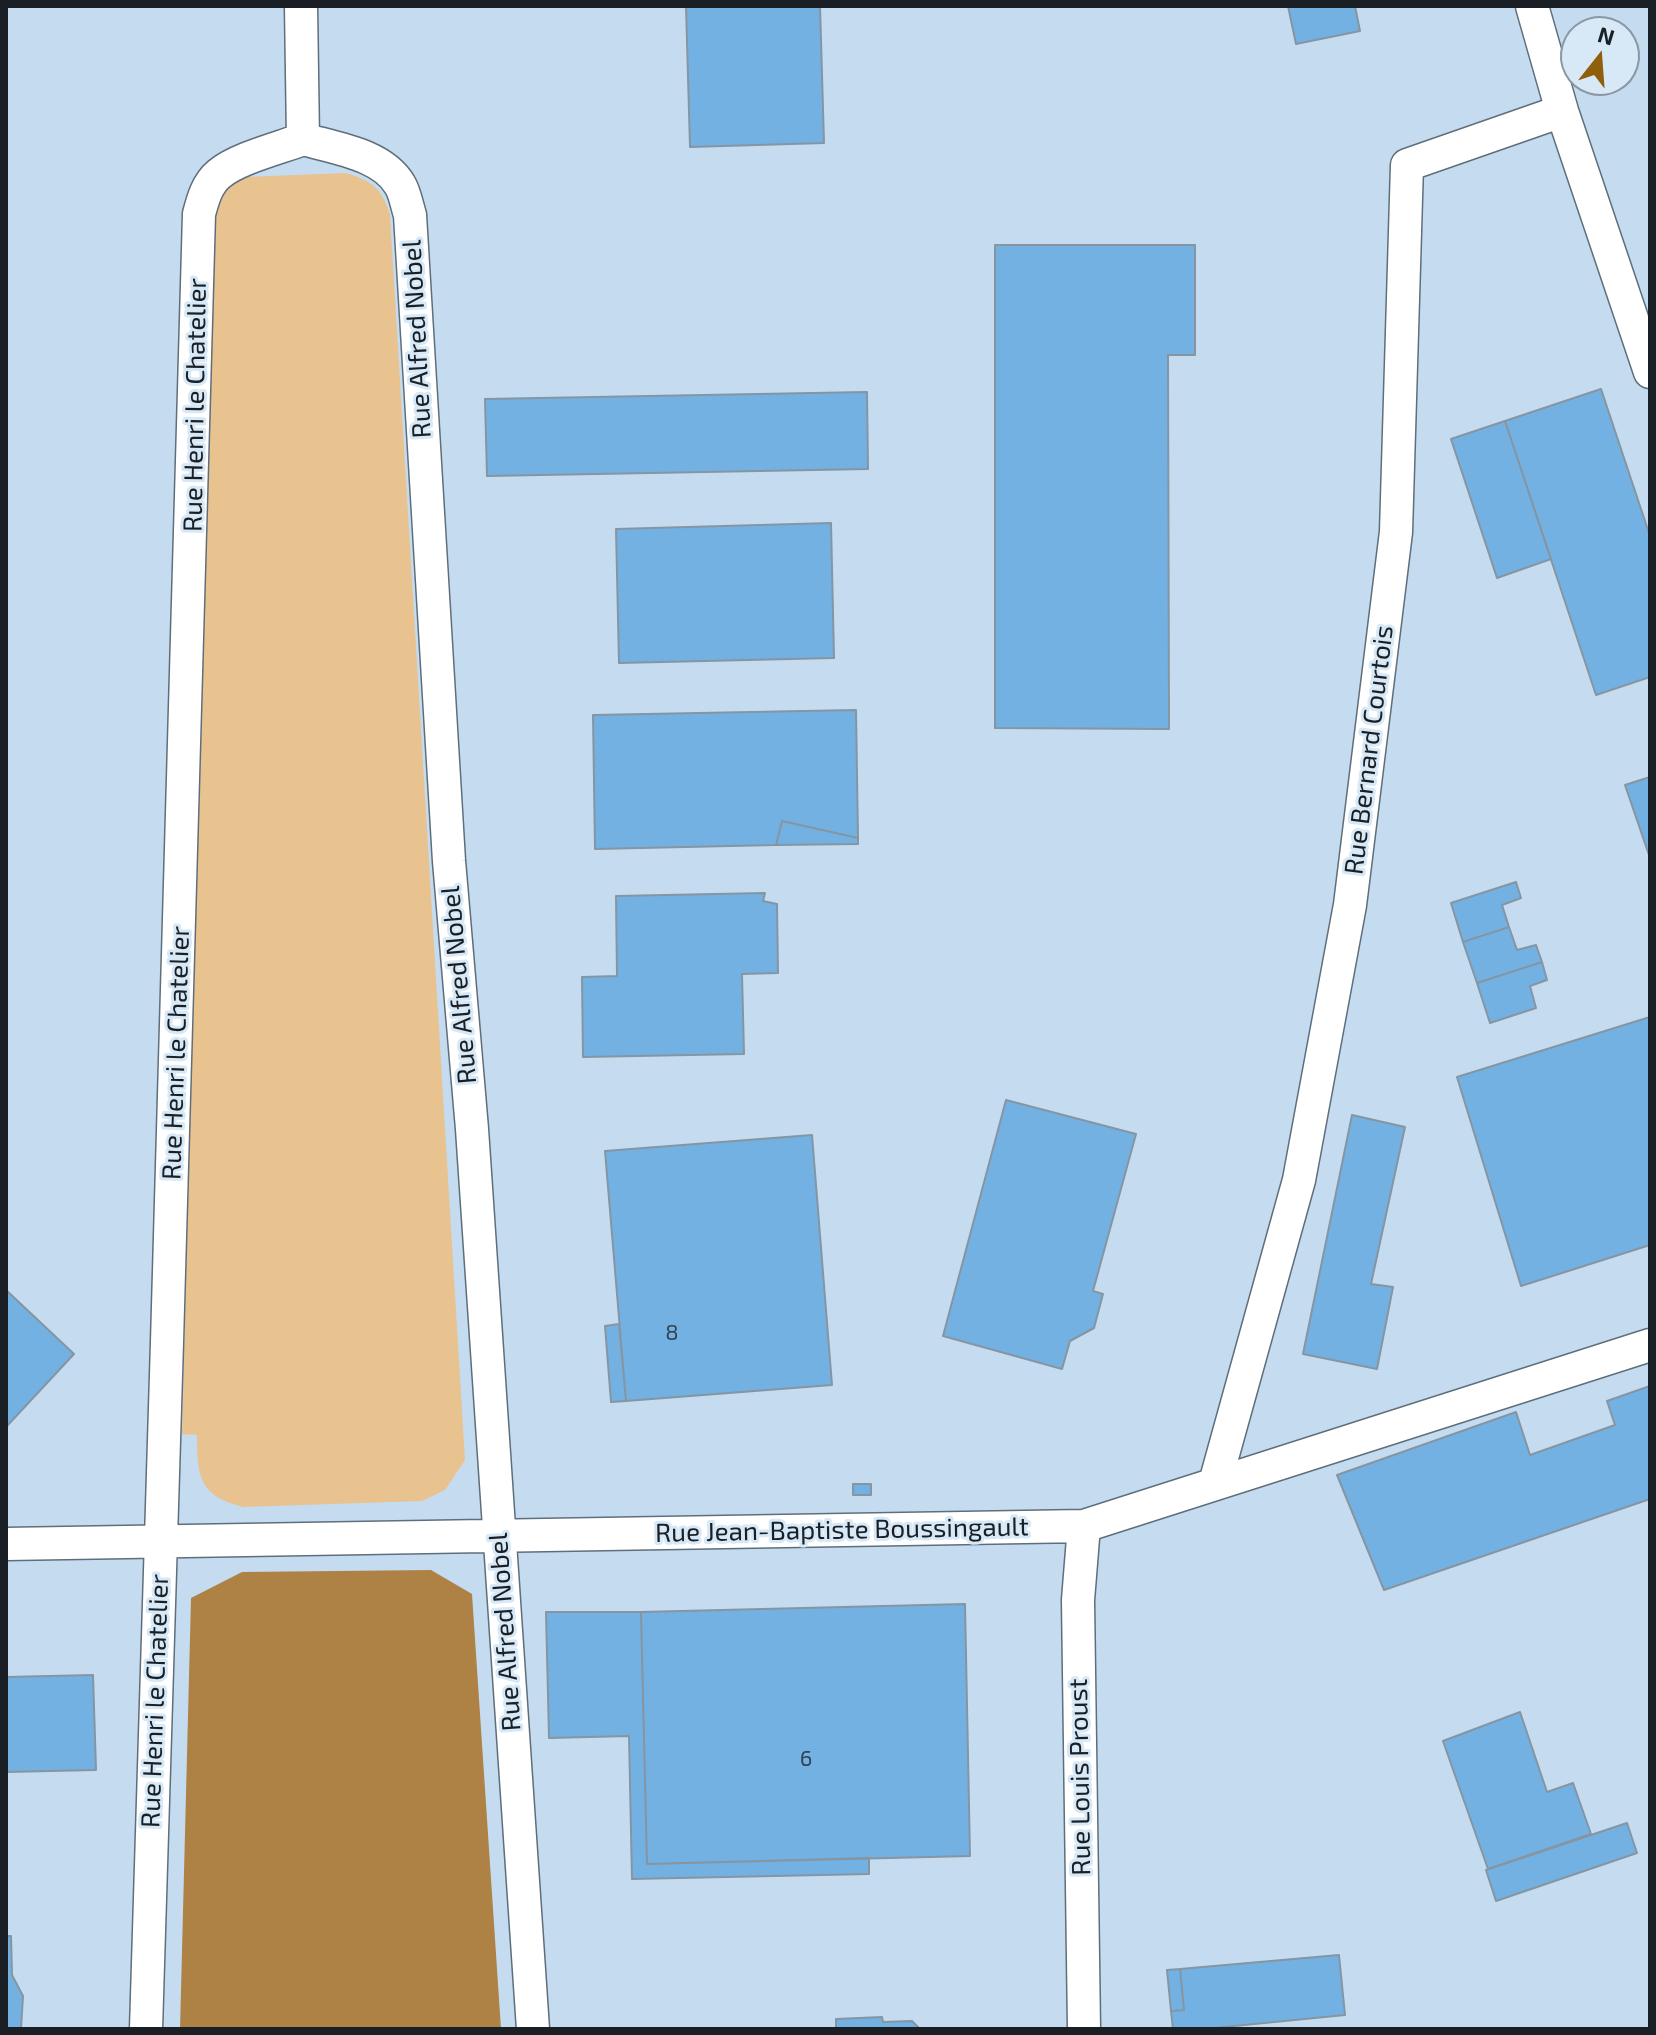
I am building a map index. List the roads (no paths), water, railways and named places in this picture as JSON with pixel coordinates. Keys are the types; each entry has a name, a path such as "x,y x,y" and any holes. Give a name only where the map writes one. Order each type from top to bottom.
{"street":[{"path":"301,6 303,139"},
{"path":"1532,6 1562,111 1650,372"},
{"name":"Rue Bernard Courtois","path":"1215,1483 1299,1180 1350,905 1396,532 1407,165 1562,111"},
{"name":"Rue Alfred Nobel","path":"303,139 357,154 382,166 400,184 410,215 449,861 472,1129 533,2029"},
{"name":"Rue Henri le Chatelier","path":"146,2029 189,694 199,214 205,191 220,173 303,139"},
{"name":"Rue Jean-Baptiste Boussingault","path":"6,1544 1084,1526 1650,1345"},
{"name":"Rue Louis Proust","path":"1084,1526 1078,1600 1084,2029"}]}
